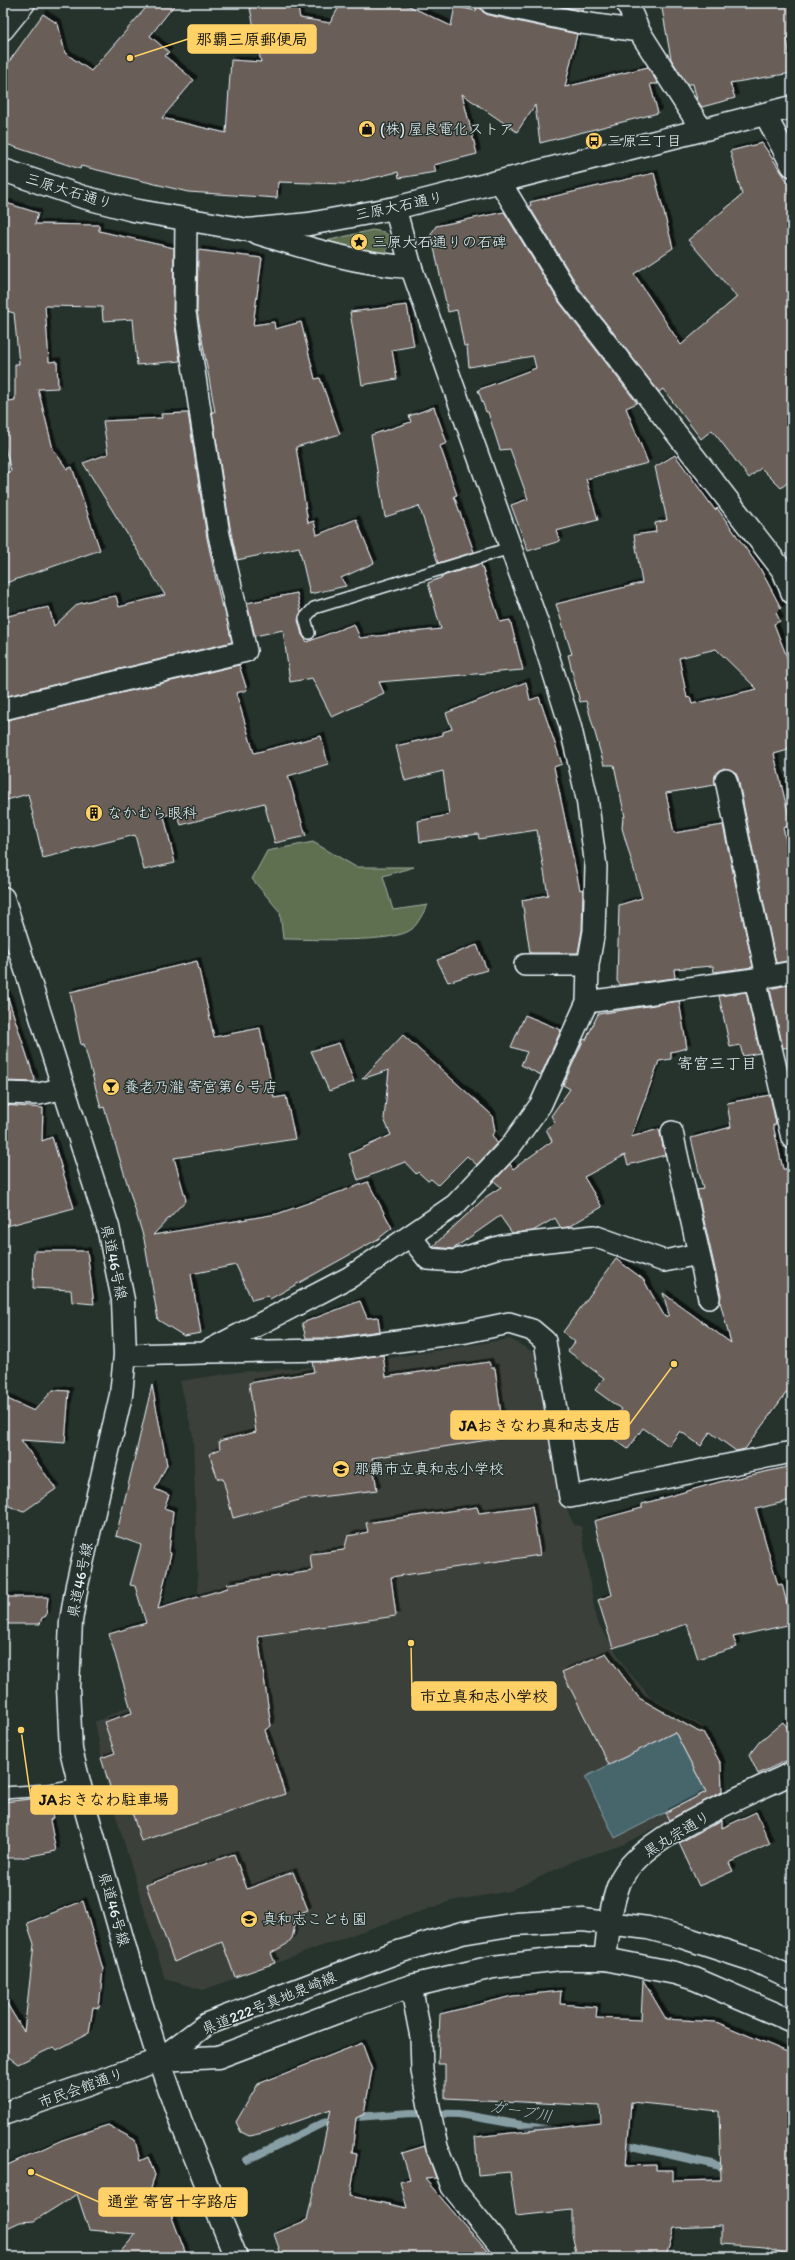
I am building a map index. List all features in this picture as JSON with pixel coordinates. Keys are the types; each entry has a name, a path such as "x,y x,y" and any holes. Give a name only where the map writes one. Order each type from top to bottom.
{"main road":[{"path":"3,29 24,3"},
{"name":"三原大石通り","path":"3,170 83,197 133,210 186,221 248,230 309,224 395,208 792,107"},
{"path":"248,230 300,246 392,266 411,267"},
{"name":"県道46号線","path":"3,898 108,1227 116,1258 123,1300 125,1355 121,1395 78,1585 72,1621 68,1658 68,1724 79,1784 133,1980 181,2122 236,2257"},
{"name":"黒丸宗通り","path":"605,1959 609,1922 619,1883 629,1866 649,1847 677,1830 792,1773"},
{"name":"県道222号真地泉崎線","path":"159,2060 207,2024 395,1953 462,1934 516,1924 567,1919 609,1922 648,1928 682,1937 756,1961 792,1978"},
{"name":"県道222号真地泉崎線","path":"159,2060 218,2057 411,1986 524,1961 605,1959 639,1964 695,1979 792,2021"},
{"name":"市民会館通り","path":"3,2114 159,2060"}],"street":[{"path":"491,3 582,22 639,31"},
{"path":"628,3 639,31 702,130"},
{"path":"765,114 792,166"},
{"path":"500,182 569,295 783,571 792,592"},
{"path":"204,1352 350,1277 456,1205 510,1147 541,1104 587,1002 588,965 594,931 596,867 587,798 570,725 541,634 411,267 395,208"},
{"path":"3,709 246,651 219,535 185,312 186,221"},
{"path":"726,780 761,978 787,1092 792,1138"},
{"path":"525,965 588,965"},
{"path":"587,1002 761,978 792,972"},
{"path":"3,1093 39,1094 64,1088"},
{"path":"672,1132 709,1298"},
{"path":"410,1236 428,1259 448,1261 454,1261 502,1246 594,1236 664,1261 699,1254"},
{"path":"125,1355 331,1350 466,1332 509,1323 532,1330 545,1342 570,1497 792,1452"},
{"path":"411,1986 421,2037 422,2071 437,2147 452,2187 509,2257"}],"lane":[{"path":"309,633 305,618 314,608 510,548"},
{"path":"3,1793 49,1790 79,1784"}],"shaded area":[{"path":"510,1339 535,1353 565,1506 574,1525 581,1526 596,1620 627,1670 650,1697 702,1726 722,1763 723,1792 622,1845 576,1860 510,1891 451,1901 354,1934 203,1990 165,1979 107,1785 95,1722 217,1665 198,1590 193,1436 180,1381 239,1372 346,1365"}],"green space":[{"path":"372,230 384,232 389,236 390,245 386,252 381,254 327,243 326,241"},
{"path":"313,842 356,867 414,867 383,876 393,910 428,905 419,921 412,929 403,934 388,937 350,940 283,939 280,912 252,879 267,851"}],"water":[{"path":"675,1732 706,1792 615,1838 585,1777"}],"building":[{"path":"150,3 176,3 150,36 169,52 165,56 194,80 162,118 226,133 231,60 261,62 249,3 297,3 300,18 330,23 341,3 403,3 451,26 455,6 476,11 477,3 479,3 483,12 488,15 577,34 565,87 648,67 658,84 650,84 658,113 540,143 535,105 517,132 462,94 477,154 434,165 436,172 399,178 398,172 346,184 278,182 277,198 188,192 81,166 80,169 3,143 3,70 43,14 58,24 65,53 91,71"},
{"path":"547,3 585,3 583,11"},
{"path":"661,3 792,3 792,37 787,38 792,73 730,83 735,98 702,107 697,100 693,84 687,84 671,59"},
{"path":"762,143 792,188 792,479 781,488 761,468 749,478 712,430 701,439 663,389 659,392 579,288 529,206 531,206 530,202 654,173 673,248 634,274 681,345 737,297 688,240 742,195 730,151"},
{"path":"3,202 38,213 35,224 99,225 99,231 174,248 173,312 180,361 137,365 133,319 103,321 102,307 45,306 49,362 57,361 58,388 38,389 53,449 67,469 72,467 100,550 3,584 3,474 11,471 3,440 3,402 15,400 15,364 19,364 14,313 3,310"},
{"path":"504,212 559,302 637,403 626,408 648,463 586,479 598,520 556,531 560,541 528,551 511,505 528,499 510,449 500,450 488,412 486,412 478,390 536,368 533,356 469,367 467,346 464,346 457,310 448,312 431,234 436,226"},
{"path":"198,250 262,258 253,325 274,322 275,329 301,322 315,379 320,378 340,434 296,447 308,523 314,521 317,535 356,519 374,563 341,578 346,586 310,594 299,547 237,560 231,533 212,412 215,412 197,311"},
{"path":"407,305 414,346 392,350 397,379 362,385 350,312"},
{"path":"434,407 447,443 440,446 457,495 454,496 474,552 438,563 419,506 385,517 371,435 411,422 409,416"},
{"path":"188,413 207,538 222,608 224,607 232,642 3,697 3,617 49,607 54,626 78,604 116,596 119,607 165,595 83,463 108,454 103,421 162,418 161,414"},
{"path":"675,455 715,510 717,508 761,570 781,608 776,613 780,621 774,624 792,670 792,745 788,747 788,750 774,754 791,825 783,828 792,864 792,960 776,963 738,778 735,772 724,768 718,771 715,776 715,785 666,793 674,833 723,825 753,967 714,972 713,966 674,969 675,978 620,985 617,981 619,905 642,898 622,828 623,817 625,817 614,765 604,765 586,701 580,702 568,655 572,654 556,604 642,583 634,535 656,532 655,523 667,520 655,467","holes":["716,649 757,689 692,704 690,697 687,698 679,658"]},
{"path":"481,564 500,622 510,620 523,670 379,682 384,693 332,717 312,678 290,682 283,630 255,636 247,603 297,593 301,612 298,620 302,635 307,642 354,624 360,638 441,629 428,583 443,576"},
{"path":"239,665 247,690 236,693 254,753 321,736 328,764 288,776 306,836 275,843 264,803 181,825 176,812 164,816 175,863 144,870 135,835 43,858 28,794 3,801 3,721"},
{"path":"526,682 530,700 539,697 562,764 554,767 580,890 583,889 582,930 578,953 530,953 522,900 548,895 537,830 479,839 478,834 420,842 418,821 449,815 443,771 405,781 396,746 443,735 443,732 452,729 446,713"},
{"path":"477,945 487,970 448,982 437,960"},
{"path":"197,961 214,1037 260,1028 274,1098 286,1096 295,1139 174,1158 186,1200 153,1235 277,1214 368,1182 392,1228 378,1239 270,1299 267,1296 252,1300 236,1265 191,1274 201,1333 184,1336 158,1320 144,1239 104,1107 101,1108 84,1044 81,1045 70,992"},
{"path":"792,984 792,1047 783,1048 770,989"},
{"path":"746,992 760,1053 743,1056 740,1045 730,1047 719,996"},
{"path":"3,995 7,995 35,1080 34,1082 3,1081"},
{"path":"679,1001 687,1048 671,1052 671,1059 659,1061 631,1137 659,1129 665,1155 628,1165 625,1155 584,1177 602,1207 568,1227 561,1228 555,1218 533,1231 512,1233 500,1216 453,1249 433,1246 487,1196 501,1187 494,1181 510,1164 513,1169 552,1141 546,1129 555,1122 551,1116 570,1089 563,1085 584,1039 586,1040 598,1014"},
{"path":"525,1015 561,1030 541,1075 521,1065 527,1052 511,1047"},
{"path":"403,1035 492,1115 495,1131 492,1135 497,1143 477,1165 467,1156 438,1185 431,1179 428,1181 418,1172 416,1174 405,1162 358,1180 349,1154 391,1135 384,1119 389,1070 362,1079"},
{"path":"339,1043 354,1082 329,1091 311,1051"},
{"path":"770,1095 776,1124 773,1125 783,1169 787,1169 792,1192 792,1385 745,1449 736,1451 710,1432 701,1446 680,1431 669,1446 643,1428 628,1449 604,1432 621,1409 595,1390 604,1378 568,1351 575,1342 563,1332 616,1259 643,1279 665,1317 669,1315 663,1293 731,1343 720,1302 721,1295 697,1190 703,1189 691,1138 731,1127 727,1103"},
{"path":"3,1105 43,1108 42,1141 52,1137 74,1208 3,1227"},
{"path":"34,1251 87,1251 94,1304 72,1302 71,1290 33,1288"},
{"path":"360,1301 367,1318 378,1317 380,1331 330,1338 306,1338 302,1323"},
{"path":"383,1355 386,1377 489,1362 491,1368 495,1368 503,1430 500,1433 501,1438 372,1458 377,1490 303,1499 233,1518 223,1479 218,1479 209,1454 220,1449 219,1441 256,1432 249,1383 314,1372 312,1362 332,1362"},
{"path":"152,1385 167,1465 155,1489 169,1495 164,1508 173,1511 169,1552 171,1553 158,1609 228,1588 227,1584 312,1571 310,1554 344,1550 348,1536 368,1532 366,1523 477,1507 479,1513 532,1506 540,1555 391,1577 396,1616 258,1636 271,1726 265,1730 285,1794 141,1841 131,1809 118,1812 101,1758 115,1753 104,1722 132,1713 109,1634 146,1623 135,1586 130,1585 141,1545 116,1536"},
{"path":"53,1390 69,1391 65,1443 21,1440 56,1489 23,1512 9,1506 3,1497 3,1397 34,1411"},
{"path":"792,1466 792,1500 756,1509 778,1585 782,1584 792,1624 733,1637 737,1647 698,1659 687,1624 613,1648 598,1600 612,1595 594,1521 642,1508 642,1504 719,1482"},
{"path":"3,1597 48,1597 46,1616 42,1618 40,1624 3,1624"},
{"path":"606,1653 639,1698 699,1732 703,1732 721,1764 722,1792 669,1820 665,1813 706,1792 675,1732 609,1765 562,1672"},
{"path":"783,1722 792,1733 792,1758 758,1774 749,1755 760,1741"},
{"path":"49,1797 53,1818 50,1820 56,1851 20,1858 3,1858 3,1802"},
{"path":"756,1812 770,1844 729,1863 733,1871 699,1886 679,1843 722,1820 722,1828"},
{"path":"234,1854 247,1889 293,1872 308,1910 298,1914 292,1938 287,1944 271,1953 275,1963 235,1977 222,1942 174,1962 146,1885"},
{"path":"83,1901 103,1969 99,2008 93,2007 89,2033 57,2050 54,2047 18,2064 3,2053 3,1997 24,2032 34,1944 27,1923"},
{"path":"643,1980 666,2019 716,2022 792,2054 792,2256 765,2247 721,2244 721,2226 674,2228 666,2257 634,2257 627,2255 577,2257 572,2234 572,2210 516,2216 510,2172 478,2175 475,2137 601,2123 600,2106 445,2098 445,2064 438,2064 440,2014 513,1996 561,1991 560,2004 597,2007 596,2018 641,2020","holes":["631,2102 719,2111 721,2180 673,2181 673,2170 656,2170 656,2165 626,2166"]},
{"path":"362,2043 372,2070 364,2114 356,2118 352,2153 357,2154 350,2196 407,2208 400,2182 410,2179 402,2153 425,2146 436,2178 425,2179 492,2257 282,2257 274,2234 307,2220 331,2109 263,2133 249,2136 241,2132 236,2122 258,2084"},
{"path":"108,2125 135,2140 140,2161 148,2157 155,2175 148,2199 170,2212 187,2257 116,2257 136,2234 89,2230 77,2194 34,2221 20,2222 3,2230 3,2167 62,2140"}],"waterway":[{"name":"ガーブ川","path":"247,2160 323,2123 342,2118 411,2113 459,2114 556,2131"},
{"name":"ガーブ川","path":"618,2143 716,2165 731,2170"}],"place":[{"name":"那覇三原郵便局","path":"130,58"},
{"name":"(株) 屋良電化ストア","path":"367,129"},
{"name":"三原三丁目","path":"594,141"},
{"name":"三原大石通りの石碑","path":"359,242"},
{"name":"なかむら眼科","path":"94,813"},
{"name":"養老乃瀧 寄宮第６号店","path":"111,1087"},
{"name":"JAおきなわ真和志支店","path":"674,1364"},
{"name":"那覇市立真和志小学校","path":"341,1469"},
{"name":"市立真和志小学校","path":"411,1643"},
{"name":"JAおきなわ駐車場","path":"21,1730"},
{"name":"真和志こども園","path":"249,1919"},
{"name":"通堂 寄宮十字路店","path":"31,2172"}],"district":[{"name":"寄宮三丁目","path":"717,1063"}]}
